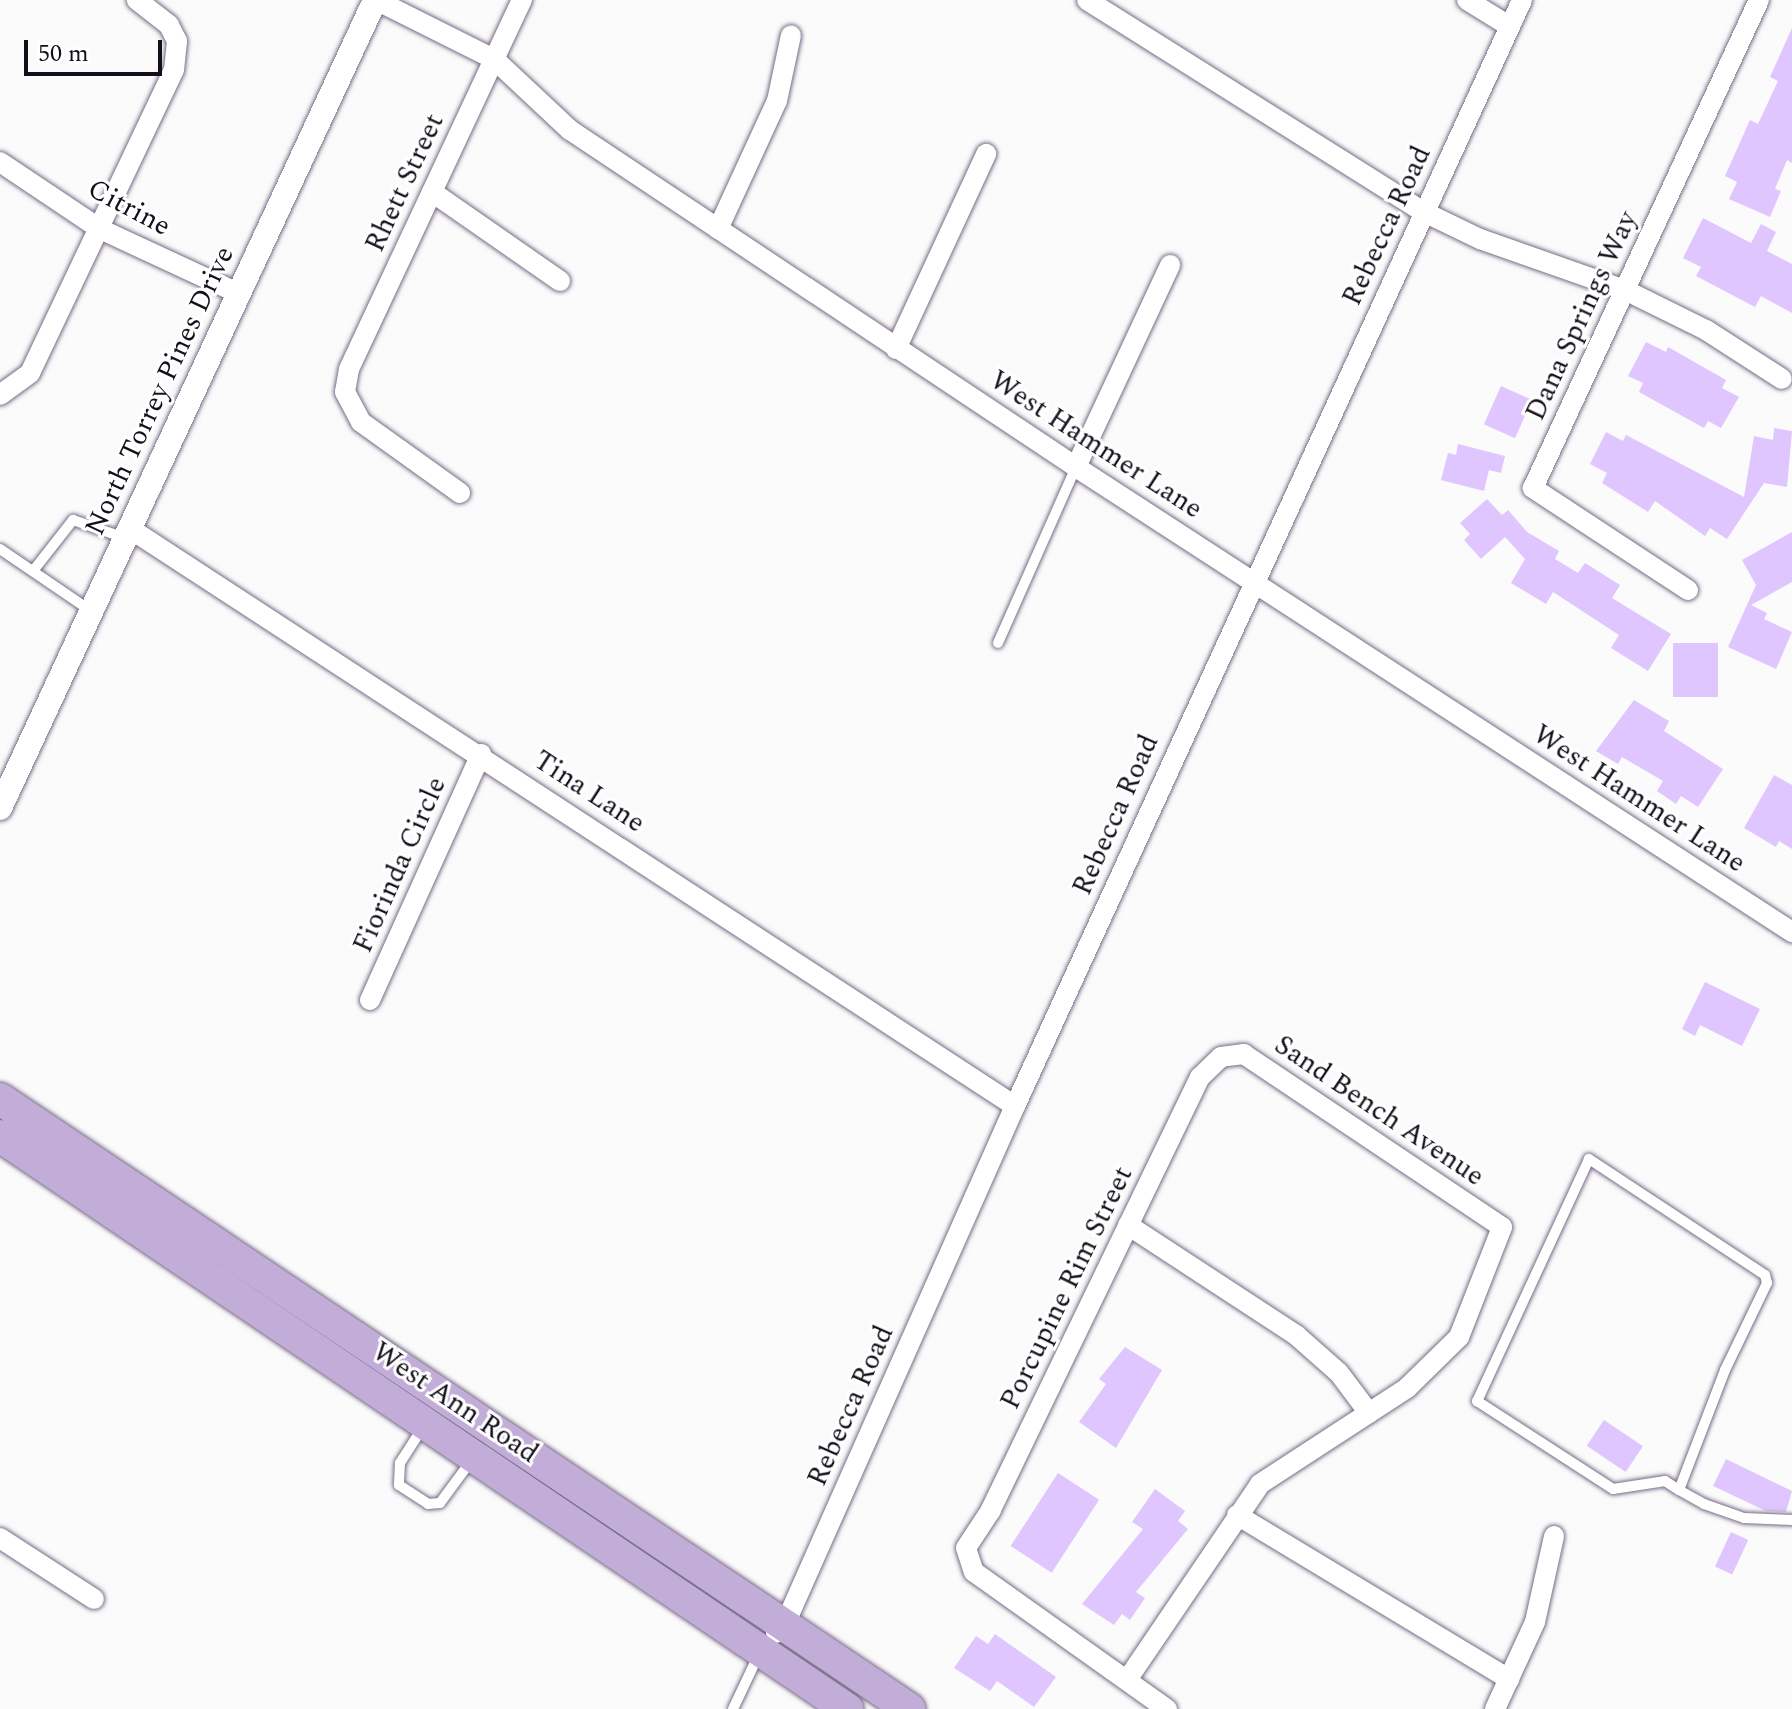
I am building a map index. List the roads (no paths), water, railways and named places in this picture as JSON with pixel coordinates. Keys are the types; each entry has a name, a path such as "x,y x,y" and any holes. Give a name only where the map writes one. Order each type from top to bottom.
{"main road":[{"name":"West Ann Road","path":"0,1099 909,1709"},
{"name":"West Ann Road","path":"0,1136 847,1709"},
{"path":"342,1365 357,1337"}],"street":[{"path":"0,395 30,373 174,70 177,41 169,25 137,0"},
{"name":"West Hammer Lane","path":"375,0 494,59 570,130 896,349 1792,932"},
{"name":"North Torrey Pines Drive","path":"0,808 375,0"},
{"name":"Rhett Street","path":"460,493 361,422 345,392 349,369 522,0"},
{"path":"1087,0 1424,212 1480,239 1625,290 1706,330 1782,379"},
{"path":"1467,0 1509,26"},
{"name":"Rebecca Road","path":"760,1650 785,1624 1015,1106 1522,0"},
{"name":"Dana Springs Way","path":"1688,590 1533,488 1759,0"},
{"path":"718,229 777,101 791,35"},
{"path":"896,349 986,154"},
{"name":"Citrine","path":"0,162 100,229 238,293"},
{"path":"432,192 560,281"},
{"path":"1076,467 1170,265"},
{"name":"Tina Lane","path":"127,533 481,754 1015,1106"},
{"name":"Fiorinda Circle","path":"370,1000 481,754"},
{"name":"Sand Bench Avenue","path":"1221,1057 1244,1054 1502,1227 1459,1337 1407,1388 1369,1413"},
{"name":"Porcupine Rim Street","path":"1127,1680 974,1572 966,1548 991,1510 1200,1077 1221,1057"},
{"path":"1128,1225 1296,1335 1339,1373 1369,1413 1260,1484 1237,1515 1127,1680 1167,1709"},
{"path":"1237,1515 1509,1679"},
{"path":"1495,1709 1535,1622 1554,1536"},
{"path":"0,1538 94,1599"}],"lane":[{"path":"998,643 1076,467"},
{"path":"33,571 73,520 127,533"},
{"path":"0,549 91,611"},
{"path":"1679,1490 1767,1283 1765,1275 1589,1159 1477,1401 1613,1489 1665,1481 1679,1490 1744,1518 1792,1520"},
{"path":"426,1422 400,1463 399,1485 428,1504 440,1503 475,1455"},
{"path":"733,1709 760,1650"}]}
